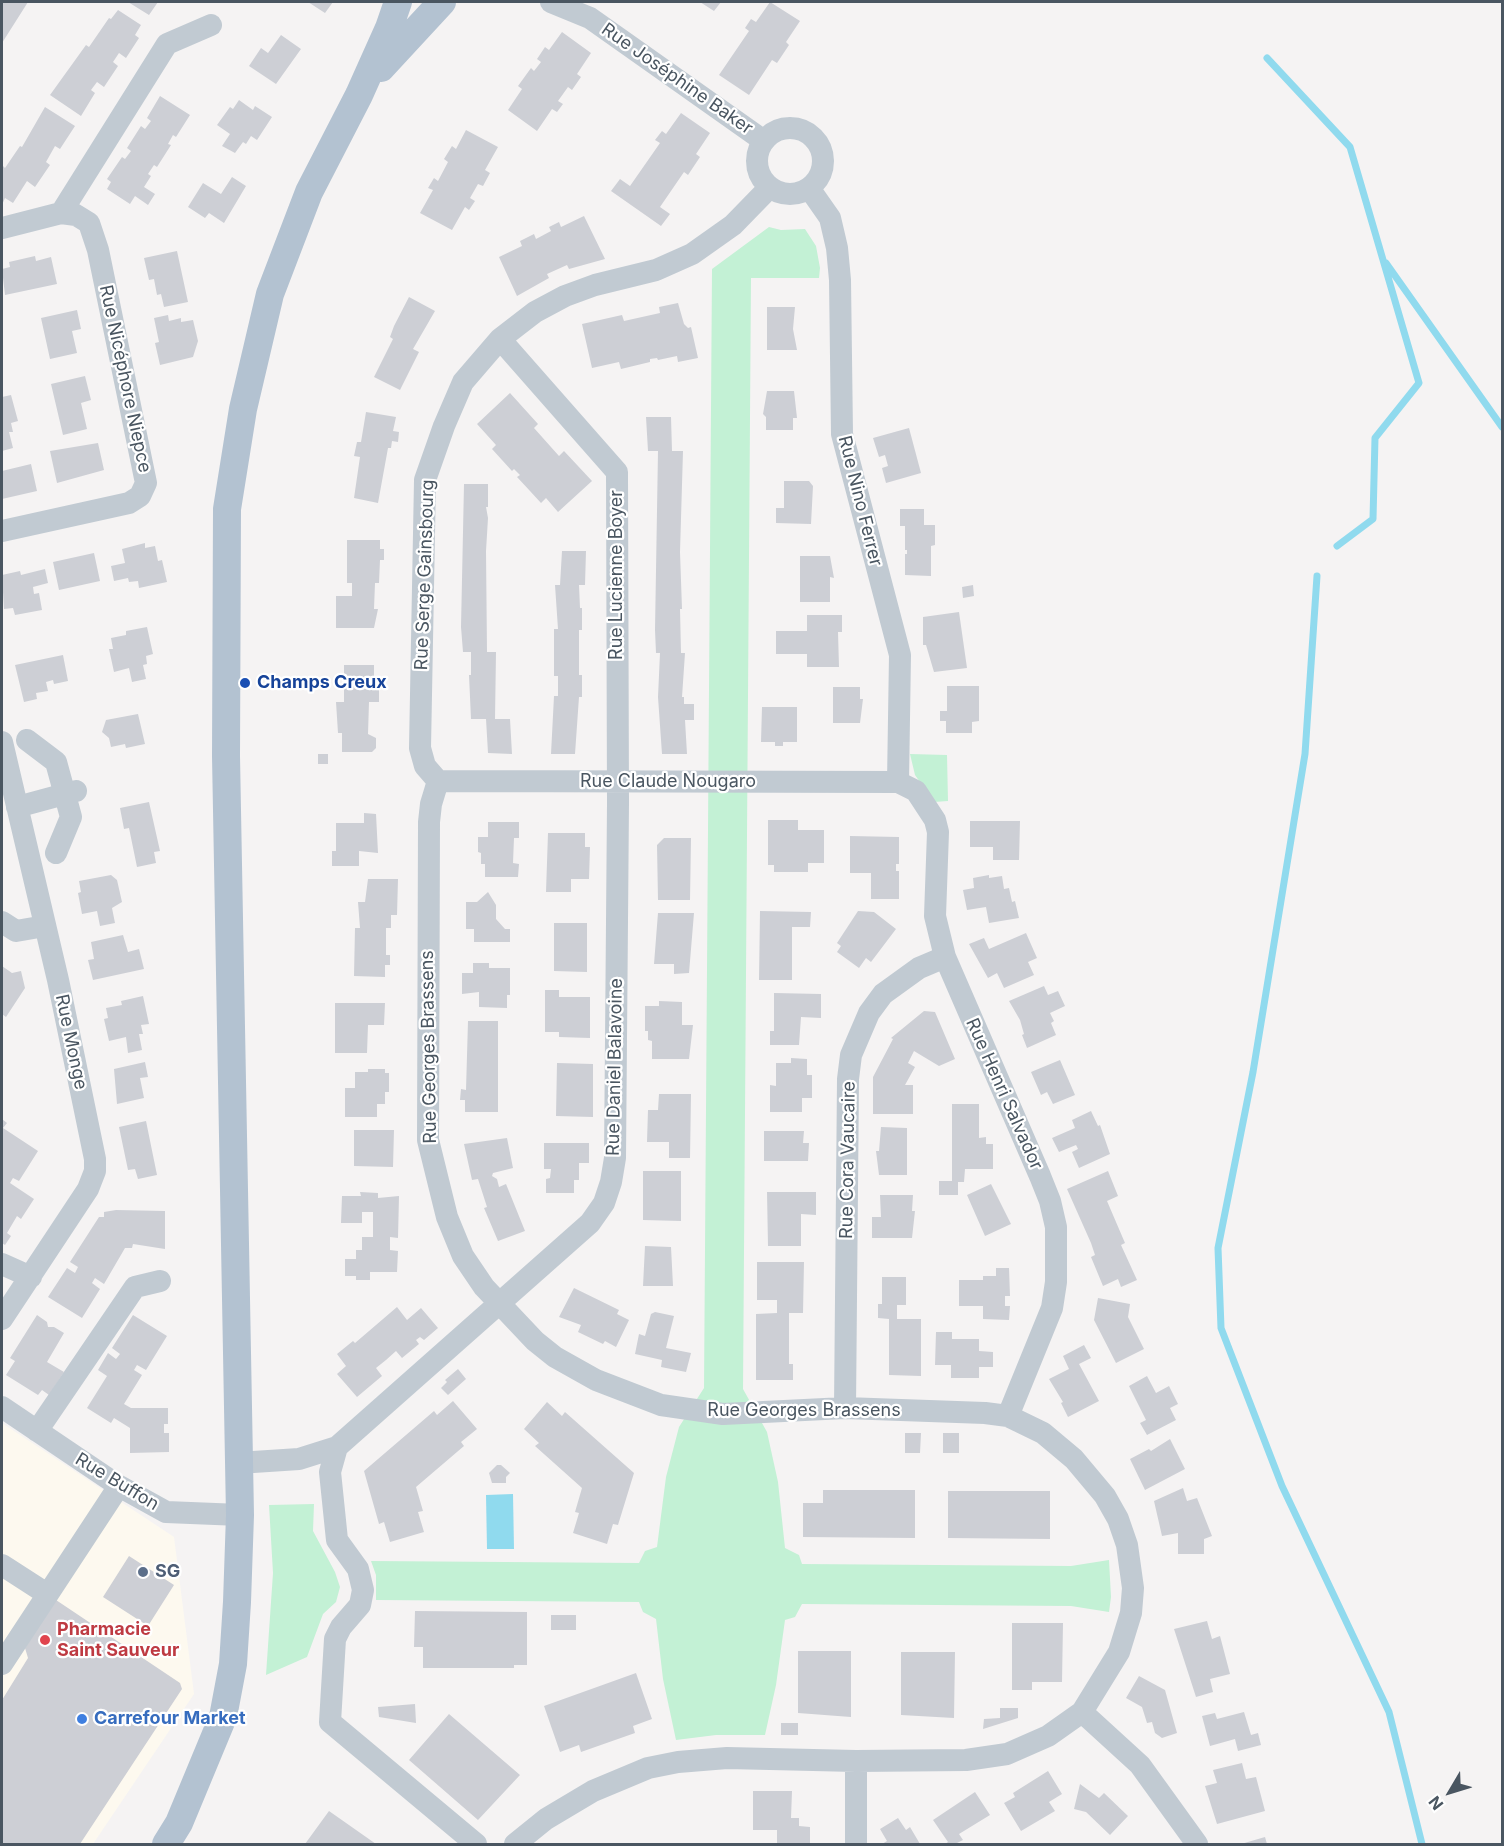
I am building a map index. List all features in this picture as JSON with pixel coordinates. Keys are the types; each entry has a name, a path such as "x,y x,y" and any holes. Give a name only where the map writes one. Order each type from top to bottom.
{"main road":[{"path":"161,1845 173,1834 224,1717 233,1664 240,1515 226,756 227,509 243,410 270,294 309,192 359,95 398,2"},
{"path":"359,95 397,49 442,2"}],"street":[{"name":"Rue Joséphine Baker","path":"551,2 583,10 764,141"},
{"path":"2,228 61,213 167,44 211,25"},
{"path":"788,128 798,129 816,140 823,159 818,179 809,188 792,194 782,193 770,187 760,173 757,163 758,153 764,141 778,130 788,128"},
{"name":"Rue Serge Gainsbourg","path":"438,781 425,766 420,748 426,480 444,426 463,382 501,339 535,312 565,296 595,285 656,270 692,254 733,225 770,187"},
{"name":"Rue Nino Ferrer","path":"809,188 830,218 837,248 840,280 842,434 900,655 898,782"},
{"name":"Rue Nicéphore Niepce","path":"2,531 129,503 140,496 146,483 98,250 89,223 76,215 61,213"},
{"name":"Rue Lucienne Boyer","path":"501,339 617,472 618,783"},
{"path":"27,740 56,762 70,793 71,817 57,853"},
{"name":"Rue Monge","path":"2,1319 88,1189 95,1171 94,1149 45,926 3,754"},
{"name":"Rue Claude Nougaro","path":"438,781 898,782"},
{"name":"Rue Georges Brassens","path":"438,781 431,804 429,822 428,1140 441,1200 454,1236 474,1272 498,1303 555,1357 596,1380 661,1405 723,1414 845,1408 985,1413 1008,1416 1043,1433 1074,1459 1105,1496 1118,1520 1127,1545 1133,1588 1125,1634 1111,1669 1082,1712 1048,1736 1007,1754 966,1760 856,1761 727,1758 678,1762 648,1768 618,1778 568,1805 515,1845"},
{"name":"Rue Henri Salvador","path":"898,782 916,792 936,826 939,842 935,916 945,957 1040,1176 1050,1201 1056,1227 1056,1274 1052,1308 1008,1416"},
{"name":"Rue Daniel Balavoine","path":"337,1447 590,1223 604,1203 611,1182 615,1158 618,783"},
{"path":"17,807 70,793"},
{"path":"2,922 16,931 45,926"},
{"name":"Rue Cora Vaucaire","path":"845,1408 848,1079 851,1055 869,1013 883,994 919,968 945,957"},
{"path":"2,1264 30,1277"},
{"path":"37,1431 135,1287 160,1281"},
{"name":"Rue Buffon","path":"2,1407 118,1486 166,1512 240,1515"},
{"path":"238,1463 299,1459 337,1447"},
{"path":"337,1447 330,1472 334,1530 337,1540 361,1575 363,1590 360,1605 341,1627 335,1639 330,1722 476,1845"},
{"path":"2,1664 10,1633 47,1594 118,1486"},
{"path":"2,1565 47,1594"},
{"path":"1082,1712 1140,1765 1197,1845"},
{"path":"856,1761 856,1845"}],"shaded area":[{"path":"2,1423 174,1537 194,1694 93,1844 2,1844"}],"green space":[{"path":"769,227 781,230 805,229 816,246 820,268 819,278 751,278 743,1389 767,1432 778,1482 785,1548 799,1555 802,1564 1071,1566 1109,1560 1111,1597 1109,1612 1071,1606 802,1604 795,1617 785,1620 776,1685 765,1735 716,1735 676,1740 663,1679 656,1619 643,1612 639,1602 376,1600 376,1575 371,1561 639,1563 645,1551 657,1547 666,1477 679,1427 704,1388 712,269"},
{"path":"910,754 947,755 948,801 934,802 915,775"},
{"path":"314,1504 313,1531 335,1572 340,1587 336,1602 323,1614 307,1657 266,1675 273,1573 269,1505"}],"water":[{"path":"513,1494 514,1549 487,1549 486,1495"}],"building":[{"path":"2,2 28,2 2,43"},
{"path":"128,2 158,2 149,15"},
{"path":"308,2 333,2 325,13"},
{"path":"700,2 721,2 714,11"},
{"path":"770,2 800,21 786,42 789,45 777,63 772,60 749,95 719,75 749,31 745,28 751,19 756,22"},
{"path":"118,10 141,25 135,35 139,38 126,58 119,53 113,62 118,66 104,87 97,82 91,90 95,93 81,116 50,95 86,45 89,47 109,18 111,19"},
{"path":"562,32 591,53 577,74 581,77 572,90 568,87 558,101 563,104 557,112 552,109 537,131 508,110 522,89 518,86 531,68 534,71 541,62 537,59 545,47 549,50"},
{"path":"281,35 301,49 276,84 249,66 261,48 268,53"},
{"path":"160,96 190,115 176,137 173,135 168,144 171,145 157,167 154,165 148,174 151,176 144,187 155,194 148,205 135,196 130,204 107,189 111,182 107,179 122,157 125,159 131,151 127,148 141,126 145,129 151,121 147,118"},
{"path":"239,100 253,110 255,106 272,117 257,140 251,136 246,144 243,142 235,153 222,146 230,134 217,125 230,107 233,109"},
{"path":"45,107 75,126 60,149 55,146 46,162 50,165 35,187 27,181 13,203 5,198 2,205 2,165 5,168 20,146 22,147"},
{"path":"681,113 710,133 696,154 700,157 688,175 684,172 660,207 670,214 661,226 611,191 620,179 630,186 660,143 655,140 662,131 666,134"},
{"path":"466,130 498,147 485,170 490,173 483,186 478,184 470,198 475,201 469,210 465,207 452,230 420,213 433,190 428,188 434,178 438,181 448,162 444,159 452,146 456,149"},
{"path":"232,177 246,186 224,223 209,213 205,218 188,207 203,183 221,194"},
{"path":"584,216 605,259 569,269 567,265 547,274 549,278 517,296 499,257 522,246 520,241 534,234 536,239 551,231 549,227 559,222 561,227"},
{"path":"177,251 188,302 164,307 161,294 157,295 154,279 149,280 144,258"},
{"path":"35,256 36,261 51,257 57,284 5,295 2,269 10,267 9,262"},
{"path":"409,297 435,311 413,349 419,352 400,390 374,377 393,339 390,337 394,326"},
{"path":"678,303 684,324 688,328 691,327 698,358 678,362 677,356 658,360 657,358 650,359 650,362 621,369 619,362 592,368 582,324 622,315 624,321 660,313 659,307"},
{"path":"767,307 795,307 793,329 797,350 767,350"},
{"path":"77,310 81,329 72,331 77,353 50,359 41,318"},
{"path":"168,315 169,321 181,318 181,322 193,320 198,341 193,357 160,365 155,343 159,342 154,318"},
{"path":"85,376 91,400 81,403 87,429 63,435 51,384"},
{"path":"767,391 794,391 797,418 793,418 793,430 766,430 766,417 763,414"},
{"path":"510,393 538,424 534,428 559,456 564,451 592,481 558,512 546,498 541,503 517,477 520,475 514,469 512,471 492,449 496,445 477,424"},
{"path":"11,395 18,421 11,423 13,432 9,432 13,448 2,451 2,397"},
{"path":"366,412 396,417 393,431 399,432 398,442 392,441 391,448 388,448 378,503 354,498 360,457 354,456 357,442 361,442"},
{"path":"646,417 671,417 672,451 683,451 680,552 682,609 680,609 681,653 685,653 682,697 684,697 684,704 694,704 694,720 685,720 687,754 662,754 658,697 660,653 656,653 655,630 658,451 648,451"},
{"path":"909,428 921,473 886,483 882,468 888,466 885,455 879,457 873,438"},
{"path":"98,443 104,470 57,483 50,451"},
{"path":"31,464 37,491 2,499 2,471"},
{"path":"784,481 809,481 813,486 811,524 776,523 776,508 784,508"},
{"path":"464,484 488,484 488,507 486,507 488,518 487,652 496,652 495,719 510,719 512,754 488,753 486,719 471,719 469,675 471,675 471,652 463,652 461,627"},
{"path":"900,509 924,509 924,525 935,525 935,545 931,546 931,576 905,575 907,550 905,550 905,526 900,526"},
{"path":"347,540 380,540 380,549 384,549 384,560 380,560 379,583 375,583 374,609 378,609 374,628 336,628 336,596 352,596 352,583 347,583"},
{"path":"145,543 145,548 155,546 158,561 162,560 167,582 139,588 138,581 129,582 128,578 114,581 111,566 125,563 122,549"},
{"path":"562,551 586,551 585,585 579,585 582,630 579,630 579,675 582,675 582,697 579,697 575,754 551,754 554,696 558,696 558,676 554,676 554,629 558,629 555,585 560,585"},
{"path":"94,553 100,581 59,590 53,562"},
{"path":"800,556 830,556 834,578 830,577 830,602 800,602"},
{"path":"45,569 48,583 33,587 34,594 39,593 42,610 15,615 13,608 4,609 2,575 20,571 21,575"},
{"path":"973,585 974,596 963,598 962,587"},
{"path":"959,612 967,668 934,672 926,645 923,645 923,617"},
{"path":"807,615 842,615 842,632 838,632 839,667 807,667 807,654 776,654 776,631 807,631"},
{"path":"147,627 153,654 146,656 147,664 143,665 146,679 132,682 129,668 114,672 109,649 113,649 111,638 126,635 126,631"},
{"path":"63,655 68,681 54,684 53,680 46,682 48,691 36,693 37,699 24,702 15,665"},
{"path":"344,665 374,665 374,681 379,681 379,702 369,702 368,734 376,738 376,748 372,752 342,752 342,733 338,733 336,702 344,702"},
{"path":"947,686 979,686 979,721 972,722 972,733 946,733 946,721 940,721 940,711 947,711"},
{"path":"833,687 860,687 860,699 863,699 860,723 833,723"},
{"path":"762,707 797,707 797,742 783,742 783,746 775,746 775,742 761,742"},
{"path":"138,714 145,744 126,748 125,744 111,747 109,738 102,732 106,720"},
{"path":"318,754 328,754 328,764 318,764"},
{"path":"149,802 160,851 154,852 156,863 137,867 129,828 124,829 120,808"},
{"path":"364,813 376,814 378,853 359,851 359,866 332,866 332,851 336,851 336,823 364,823"},
{"path":"768,820 798,820 798,830 824,830 824,863 808,863 808,872 774,872 774,865 768,865"},
{"path":"970,821 1020,821 1019,860 993,860 993,847 970,847"},
{"path":"488,822 519,822 519,838 514,838 513,863 519,864 518,877 485,877 485,864 481,864 481,853 478,852 478,837 488,837"},
{"path":"548,833 585,833 585,847 590,847 589,879 571,879 571,892 546,892"},
{"path":"850,836 899,837 899,864 896,864 896,871 899,871 899,899 871,899 871,873 850,873"},
{"path":"664,838 691,838 690,900 658,900 657,845"},
{"path":"111,875 117,880 122,902 112,908 115,923 100,926 97,911 82,914 78,893 81,892 79,881"},
{"path":"989,875 989,878 1002,876 1004,889 1009,888 1019,918 989,923 986,907 967,910 963,890 974,888 973,878"},
{"path":"368,879 398,879 397,915 391,915 391,928 386,928 386,955 390,955 390,965 385,965 385,977 354,976 355,928 360,928 358,902 365,902"},
{"path":"488,892 496,905 496,919 505,929 510,929 510,942 474,942 474,929 466,929 466,902 477,902"},
{"path":"760,911 811,912 810,927 792,927 792,980 759,980"},
{"path":"858,911 874,912 896,929 871,962 866,958 859,968 837,952 841,946 837,943"},
{"path":"658,913 694,913 689,973 674,974 674,964 654,964"},
{"path":"554,923 587,923 587,972 554,971"},
{"path":"1026,933 1037,958 1028,962 1034,975 1004,988 997,973 988,978 969,944 984,938 989,949"},
{"path":"123,935 128,952 139,949 144,969 93,980 88,960 94,959 91,942"},
{"path":"473,963 489,963 489,968 510,968 510,995 507,995 507,1008 479,1007 479,992 462,994 462,973 473,973"},
{"path":"2,966 12,973 21,971 25,988 6,1017 2,1014"},
{"path":"1044,986 1048,995 1058,991 1065,1006 1050,1013 1056,1035 1027,1048 1020,1020 1009,1001"},
{"path":"545,990 559,990 559,997 590,997 590,1038 559,1037 559,1032 545,1032"},
{"path":"774,993 821,994 821,1018 801,1017 799,1045 770,1045 770,1031 774,1031"},
{"path":"143,996 149,1024 141,1025 143,1034 139,1034 142,1050 128,1053 126,1037 109,1041 104,1019 108,1018 106,1008 122,1005 121,1001"},
{"path":"659,1001 682,1002 682,1025 693,1025 689,1059 652,1059 652,1041 648,1040 648,1031 645,1031 645,1006 659,1006"},
{"path":"335,1003 385,1003 384,1025 368,1025 367,1053 335,1053"},
{"path":"924,1011 935,1012 955,1059 939,1066 914,1051 908,1063 915,1067 905,1085 913,1085 913,1114 873,1114 873,1077 893,1039 891,1038"},
{"path":"468,1021 498,1021 498,1112 465,1112 465,1100 460,1100 461,1089 466,1090"},
{"path":"791,1058 807,1059 807,1075 812,1075 812,1098 802,1098 802,1112 770,1112 770,1085 776,1086 776,1063 791,1063"},
{"path":"1060,1060 1075,1095 1053,1104 1047,1092 1041,1095 1031,1072"},
{"path":"145,1062 148,1077 140,1078 144,1098 117,1104 114,1069"},
{"path":"557,1063 593,1064 593,1117 556,1116"},
{"path":"368,1069 385,1069 385,1073 389,1073 389,1092 385,1092 385,1104 377,1104 377,1117 345,1117 345,1088 355,1088 355,1072 368,1072"},
{"path":"659,1094 691,1094 690,1158 669,1158 669,1142 647,1142 648,1110 658,1110"},
{"path":"952,1104 979,1104 979,1138 986,1137 986,1144 993,1144 993,1169 965,1169 964,1182 958,1182 958,1195 939,1195 939,1181 952,1181"},
{"path":"1091,1111 1098,1126 1100,1125 1110,1154 1079,1168 1072,1152 1078,1149 1076,1145 1059,1152 1052,1138 1075,1128 1072,1120"},
{"path":"2,1119 7,1123 3,1128 38,1151 19,1181 13,1178 10,1183 34,1199 21,1219 17,1216 7,1233 11,1236 5,1245 2,1243"},
{"path":"146,1121 157,1175 138,1179 135,1169 128,1170 119,1127"},
{"path":"881,1127 907,1128 907,1175 879,1175 876,1151 879,1151"},
{"path":"354,1130 394,1130 393,1167 354,1166"},
{"path":"764,1131 804,1131 803,1143 809,1143 808,1161 764,1161"},
{"path":"507,1138 513,1168 493,1173 492,1176 497,1179 499,1187 506,1184 525,1231 498,1241 484,1208 487,1207 478,1179 472,1180 464,1144"},
{"path":"544,1143 589,1143 589,1163 579,1163 579,1180 574,1180 574,1193 546,1193 546,1179 550,1178 551,1169 544,1169"},
{"path":"643,1171 681,1171 681,1221 643,1220"},
{"path":"1108,1171 1118,1196 1107,1201 1125,1243 1121,1245 1137,1280 1121,1287 1118,1279 1103,1286 1091,1257 1095,1255 1091,1243 1067,1189"},
{"path":"991,1184 1011,1224 985,1236 967,1195"},
{"path":"360,1192 378,1193 378,1198 399,1196 398,1238 390,1237 390,1250 398,1251 397,1272 370,1272 370,1280 356,1280 356,1276 345,1276 345,1259 356,1259 356,1250 362,1250 362,1237 373,1237 373,1212 362,1212 362,1223 341,1223 342,1196 361,1196"},
{"path":"767,1192 816,1192 816,1215 801,1214 801,1246 768,1246"},
{"path":"880,1195 913,1195 912,1211 915,1211 912,1238 872,1238 872,1217 881,1217"},
{"path":"116,1210 165,1211 165,1249 133,1244 132,1248 125,1248 104,1284 95,1278 92,1283 100,1289 82,1318 48,1297 67,1268 75,1273 78,1267 70,1262 99,1217 104,1217 104,1212"},
{"path":"645,1246 671,1247 673,1286 643,1286"},
{"path":"757,1262 804,1262 803,1313 789,1313 789,1364 793,1364 793,1380 756,1380 756,1314 777,1313 777,1300 757,1300"},
{"path":"996,1268 1009,1268 1010,1296 1005,1296 1005,1306 1010,1306 1009,1320 983,1319 983,1306 959,1306 959,1280 983,1280 983,1276 996,1276"},
{"path":"882,1277 906,1277 906,1305 897,1305 897,1319 921,1319 921,1376 889,1375 889,1319 878,1318 878,1304 882,1304"},
{"path":"574,1288 619,1310 617,1314 629,1320 616,1347 605,1341 603,1344 578,1332 581,1325 559,1317"},
{"path":"1098,1298 1130,1304 1128,1317 1144,1349 1116,1363 1094,1320"},
{"path":"397,1307 407,1320 421,1308 438,1328 424,1340 420,1337 416,1340 419,1344 402,1358 396,1351 376,1368 382,1376 357,1397 337,1374 346,1366 337,1354 353,1341 355,1343"},
{"path":"655,1312 674,1316 666,1348 691,1353 686,1372 661,1367 662,1360 635,1354 639,1334 645,1336 651,1314"},
{"path":"37,1315 47,1322 48,1327 54,1327 64,1333 47,1362 64,1372 49,1395 42,1390 38,1395 6,1375 15,1361 10,1358"},
{"path":"133,1315 167,1336 146,1370 137,1365 134,1370 142,1375 124,1404 131,1408 168,1408 168,1424 164,1424 164,1433 169,1433 169,1452 130,1453 130,1428 114,1418 111,1423 87,1408 107,1376 98,1370 108,1353 116,1359 120,1354 112,1348"},
{"path":"936,1332 952,1332 952,1339 979,1339 979,1351 993,1352 993,1367 979,1367 979,1378 951,1378 951,1365 935,1365"},
{"path":"1084,1345 1091,1358 1079,1364 1099,1401 1068,1417 1061,1403 1063,1402 1049,1379 1069,1369 1063,1356"},
{"path":"458,1369 466,1379 448,1395 441,1388 447,1382 445,1380"},
{"path":"1147,1376 1156,1393 1169,1386 1178,1404 1170,1408 1176,1420 1147,1435 1140,1423 1146,1420 1129,1386"},
{"path":"453,1401 477,1429 461,1442 464,1446 416,1487 423,1511 418,1512 424,1532 390,1542 384,1522 379,1524 364,1471 434,1411 437,1415"},
{"path":"547,1402 562,1416 565,1412 634,1473 618,1525 613,1524 607,1544 573,1533 579,1513 575,1512 582,1488 535,1446 539,1443 524,1429"},
{"path":"905,1433 921,1433 920,1453 905,1453"},
{"path":"943,1433 959,1433 959,1453 943,1453"},
{"path":"1170,1439 1185,1469 1145,1490 1130,1459 1149,1449 1151,1451"},
{"path":"497,1465 501,1465 510,1473 506,1477 506,1483 492,1483 489,1473"},
{"path":"1183,1488 1187,1501 1197,1498 1212,1536 1204,1539 1204,1554 1178,1554 1178,1533 1162,1536 1154,1501"},
{"path":"823,1490 915,1490 915,1538 803,1537 803,1503 823,1503"},
{"path":"948,1491 1050,1491 1050,1539 948,1538"},
{"path":"129,1556 174,1585 148,1626 103,1597"},
{"name":"Carrefour Market","path":"56,1600 180,1683 182,1689 80,1844 2,1844 2,1700 28,1658 25,1648"},
{"path":"415,1611 527,1612 527,1665 514,1665 514,1668 423,1668 423,1647 414,1647"},
{"path":"551,1615 576,1615 576,1630 551,1630"},
{"path":"1207,1621 1212,1639 1220,1636 1230,1674 1210,1679 1213,1692 1196,1697 1174,1629"},
{"path":"1012,1623 1063,1623 1062,1682 1032,1682 1032,1690 1012,1690"},
{"path":"798,1651 851,1651 851,1717 798,1713"},
{"path":"901,1652 955,1652 954,1718 901,1715"},
{"path":"636,1673 652,1719 633,1726 635,1733 581,1752 579,1745 560,1752 544,1706"},
{"path":"1139,1676 1165,1690 1177,1733 1162,1738 1155,1733 1152,1722 1147,1723 1142,1707 1126,1698"},
{"path":"415,1704 416,1723 379,1717 378,1707"},
{"path":"1000,1708 1018,1708 1018,1718 983,1729 984,1719 1000,1718"},
{"path":"1244,1712 1251,1735 1258,1733 1261,1745 1238,1751 1235,1739 1210,1746 1202,1716 1215,1713 1217,1719"},
{"path":"449,1714 520,1775 478,1820 409,1760"},
{"path":"781,1723 798,1723 798,1735 781,1735"},
{"path":"1242,1763 1246,1779 1256,1777 1265,1811 1217,1824 1205,1786 1217,1783 1213,1770"},
{"path":"1048,1771 1062,1794 1049,1802 1055,1811 1021,1831 1004,1803 1015,1797 1013,1793"},
{"path":"1080,1784 1099,1798 1104,1793 1128,1816 1110,1835 1086,1812 1074,1809"},
{"path":"753,1791 792,1791 791,1818 799,1818 799,1826 810,1827 810,1843 777,1843 777,1830 753,1830"},
{"path":"975,1792 990,1815 959,1834 963,1840 955,1844 945,1844 948,1842 933,1820"},
{"path":"329,1811 376,1844 305,1844"},
{"path":"898,1818 906,1830 910,1827 920,1844 882,1844 887,1841 880,1829"},
{"path":"1265,1837 1267,1844 1241,1844"}],"waterway":[{"path":"1267,58 1350,147 1419,383 1375,438 1373,519 1337,546"},
{"path":"1386,263 1502,427"},
{"path":"1317,576 1305,754 1253,1072 1218,1248 1221,1328 1282,1486 1389,1712 1422,1844"}],"place":[{"name":"Champs Creux","path":"245,683"},
{"name":"SG","path":"143,1572"},
{"name":"Pharmacie Saint Sauveur","path":"45,1640"},
{"name":"Carrefour Market","path":"82,1719"}]}
